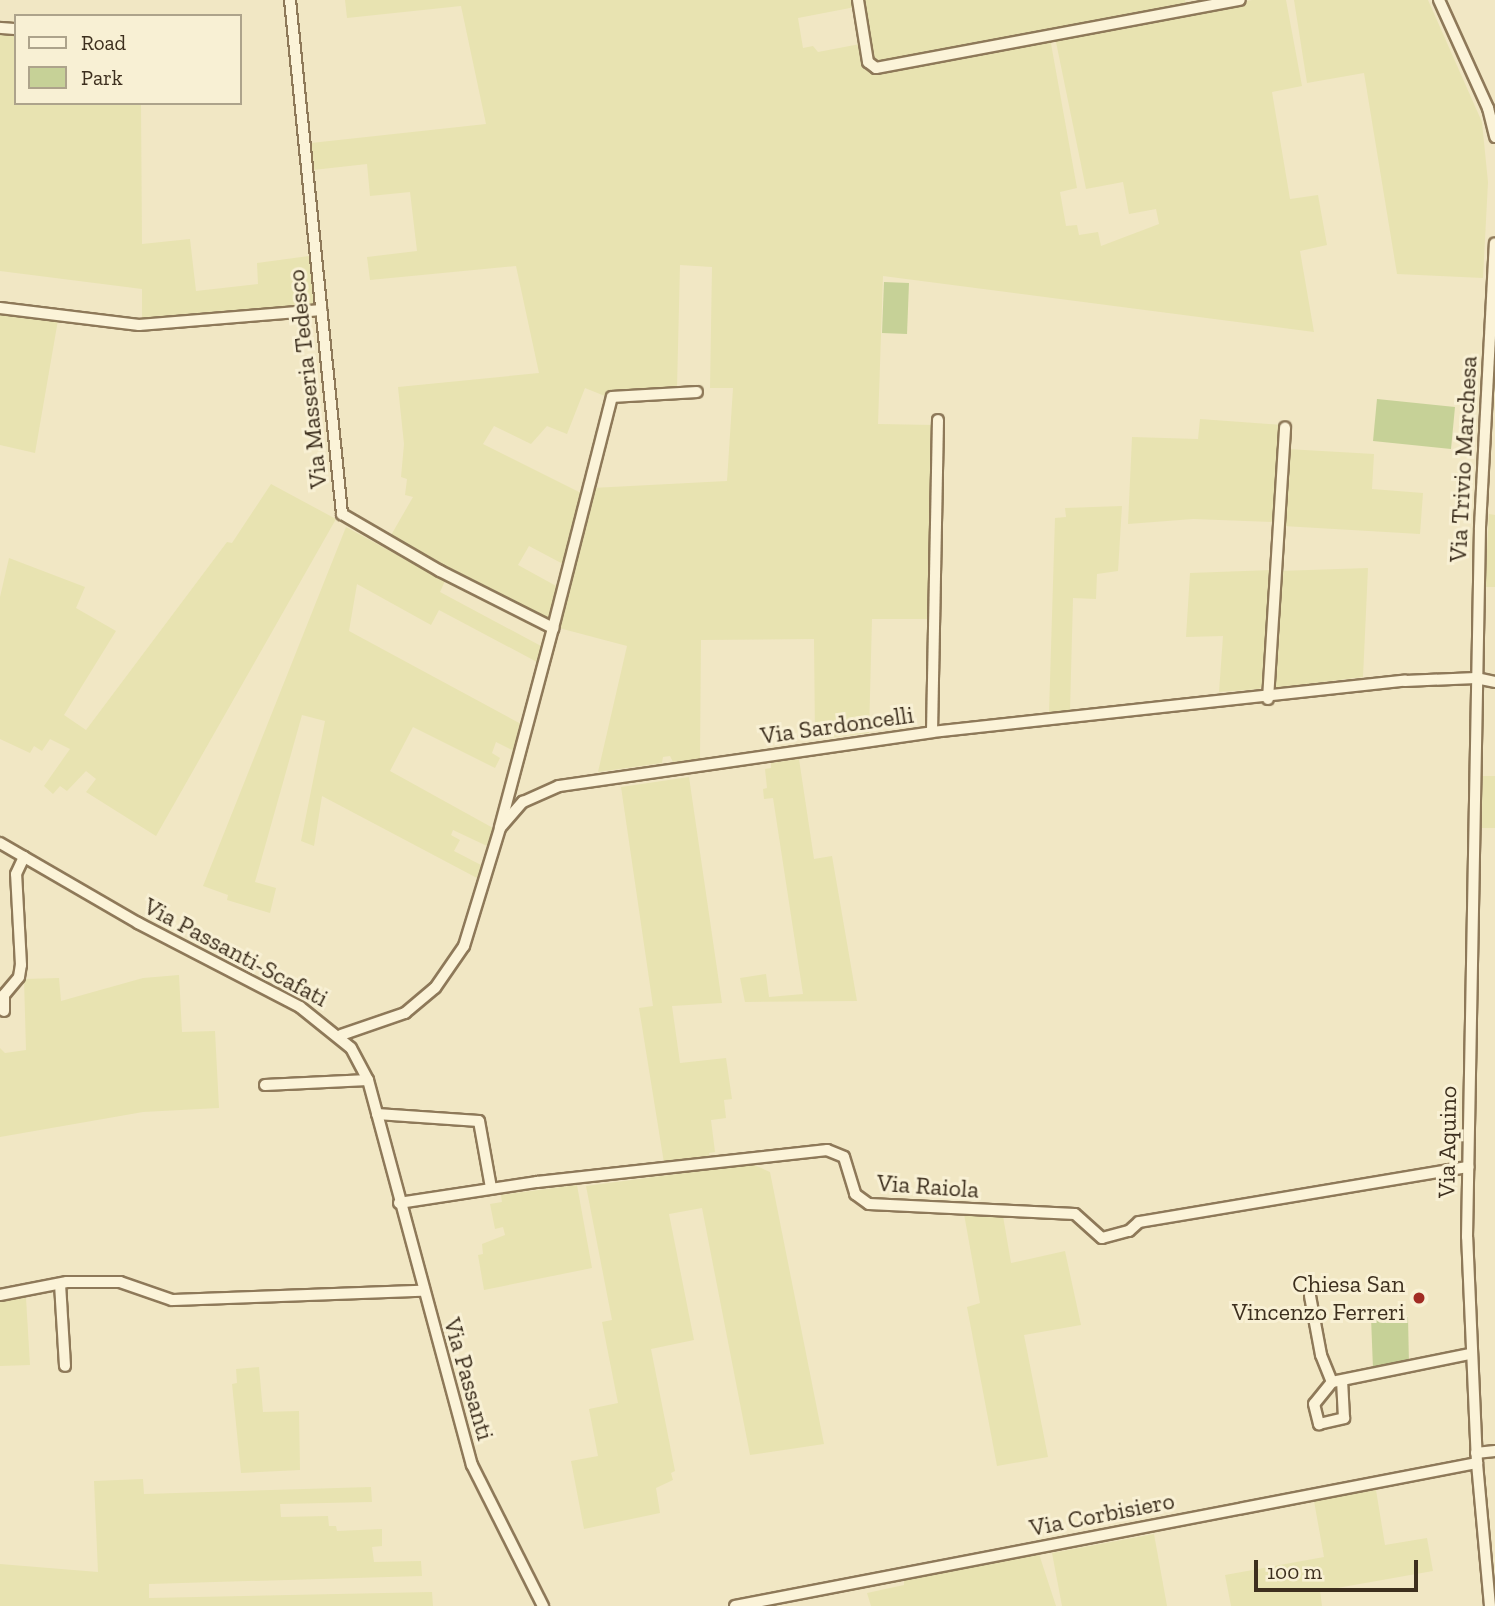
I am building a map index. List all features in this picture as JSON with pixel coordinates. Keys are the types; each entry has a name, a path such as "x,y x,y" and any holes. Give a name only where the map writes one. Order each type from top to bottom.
{"street":[{"name":"Via Masseria Tedesco","path":"290,0 341,506 346,520 553,628"},
{"path":"858,0 868,62 876,68 1240,0"},
{"path":"1439,0 1488,108 1495,137"},
{"name":"Via Trivio Marchesa","path":"1476,678 1495,243"},
{"path":"0,308 139,325 321,310"},
{"path":"500,828 612,397 697,392"},
{"path":"932,732 938,419"},
{"path":"1268,699 1285,428"},
{"name":"Via Sardoncelli","path":"341,1035 405,1013 435,988 464,946 500,828 523,802 559,786 932,732 1476,678 1495,682"},
{"name":"Via Aquino","path":"1476,678 1468,1167 1470,1354 1476,1458 1490,1606"},
{"name":"Via Passanti-Scafati","path":"0,843 138,923 300,1007 341,1035 368,1080 386,1151"},
{"path":"4,1011 5,995 16,983 21,965 16,874 24,857"},
{"path":"265,1085 368,1080"},
{"path":"377,1114 479,1121 491,1188"},
{"name":"Via Raiola","path":"400,1203 491,1188 827,1150 844,1157 855,1194 869,1204 1075,1214 1082,1216 1092,1233 1102,1238 1129,1231 1139,1222 1468,1167"},
{"name":"Via Passanti","path":"386,1151 472,1465 543,1606"},
{"path":"0,1295 60,1284 120,1282 172,1300 423,1291"},
{"path":"60,1284 65,1366"},
{"path":"1310,1296 1321,1355 1337,1383 1470,1354"},
{"name":"Via Corbisiero","path":"735,1606 1476,1458 1495,1451"}],"shaded area":[{"path":"345,0 854,0 855,6 850,8 798,18 803,48 813,46 818,52 860,44 865,66 870,71 1050,38 1077,188 1060,192 1066,226 1077,225 1079,235 1098,232 1101,246 1159,224 1156,209 1129,214 1123,182 1086,189 1055,37 1252,0 1286,0 1302,86 1272,92 1290,199 1318,195 1327,245 1300,251 1314,332 883,276 878,424 935,425 930,619 872,619 869,733 815,739 814,639 701,640 700,759 673,762 670,756 663,757 662,763 598,772 627,646 559,628 592,488 727,481 733,388 710,388 712,267 680,265 677,388 609,390 605,396 585,388 567,434 547,426 531,444 494,426 483,444 581,493 563,564 529,546 518,565 558,587 550,619 390,537 413,497 405,495 407,479 401,477 404,444 398,387 539,373 516,266 370,280 367,257 417,251 410,192 370,196 367,164 313,170 311,143 486,124 461,6 347,18"},
{"path":"863,0 1185,0 1186,6 874,64"},
{"path":"1294,0 1428,0 1482,122 1488,182 1483,278 1397,274 1364,73 1307,83"},
{"path":"0,33 14,35 14,105 141,105 142,244 190,239 196,291 258,284 257,263 309,256 314,306 142,321 142,289 0,271"},
{"path":"0,311 58,320 35,453 0,445"},
{"path":"1200,419 1282,425 1274,522 1193,519 1128,524 1132,437 1198,439"},
{"path":"1287,449 1374,454 1372,489 1423,493 1420,534 1283,526"},
{"path":"271,484 336,519 156,836 86,792 96,779 86,771 67,791 60,786 53,794 44,786 70,749 50,739 42,751 34,746 30,753 0,739 0,597 9,558 85,587 76,608 116,631 64,715 86,730 227,542 232,543"},
{"path":"1122,506 1118,571 1097,574 1096,599 1073,598 1070,711 1049,713 1055,518 1066,517 1065,508"},
{"path":"1489,514 1495,515 1495,587 1485,587"},
{"path":"346,527 445,581 440,592 541,646 537,662 439,610 431,625 357,584 349,631 521,724 514,751 496,742 492,753 500,758 495,768 413,727 390,771 493,828 487,846 453,830 451,835 460,840 454,851 481,865 477,878 322,796 314,846 301,841 325,721 302,715 255,882 276,888 270,913 227,900 228,895 203,886"},
{"path":"1368,568 1363,677 1275,688 1279,571"},
{"path":"1272,570 1264,684 1259,689 1219,692 1223,636 1186,637 1190,573"},
{"path":"799,759 814,859 832,856 857,1001 745,1002 740,978 766,974 769,997 803,994 773,798 764,799 763,789 767,788 765,769 771,768 771,763"},
{"path":"1482,776 1495,776 1495,828 1480,828"},
{"path":"689,777 722,1003 672,1006 680,1063 726,1058 732,1099 724,1100 726,1118 711,1120 715,1152 709,1153 710,1158 664,1163 639,1008 653,1006 621,787"},
{"path":"179,975 182,1032 215,1031 219,1108 143,1112 0,1137 0,1048 5,1053 26,1050 24,979 59,978 61,1001 143,978"},
{"path":"752,1164 770,1172 824,1444 750,1455 702,1208 669,1214 694,1340 651,1349 675,1471 671,1473 673,1480 656,1488 660,1513 584,1529 571,1461 598,1456 589,1409 618,1403 602,1322 612,1320 586,1186"},
{"path":"577,1185 592,1268 484,1290 478,1255 483,1254 482,1244 505,1235 503,1227 495,1229 490,1204 502,1202 501,1195"},
{"path":"964,1214 1003,1216 1011,1263 1065,1251 1081,1325 1024,1335 1048,1457 997,1466 967,1307 980,1303"},
{"path":"26,1298 30,1365 0,1366 0,1300"},
{"path":"259,1367 263,1412 299,1411 300,1470 241,1473 232,1384 237,1383 236,1369"},
{"path":"143,1479 144,1494 371,1487 372,1502 280,1504 281,1517 328,1516 329,1526 336,1526 337,1531 382,1529 382,1546 372,1547 374,1562 421,1561 422,1576 149,1584 149,1598 432,1592 433,1606 0,1606 0,1564 98,1572 94,1481"},
{"path":"1376,1490 1385,1545 1427,1538 1433,1571 1320,1591 1322,1606 1231,1606 1225,1575 1324,1557 1314,1501"},
{"path":"1154,1534 1167,1606 1062,1606 1052,1553"},
{"path":"1039,1554 1056,1606 871,1606 867,1593 904,1585 904,1580"}],"green space":[{"path":"884,282 909,283 907,334 882,333"},
{"path":"1377,399 1455,407 1451,449 1373,441"},
{"path":"1371,1317 1408,1317 1409,1365 1373,1369"}],"place":[{"name":"Chiesa San Vincenzo Ferreri","path":"1419,1298"}]}
